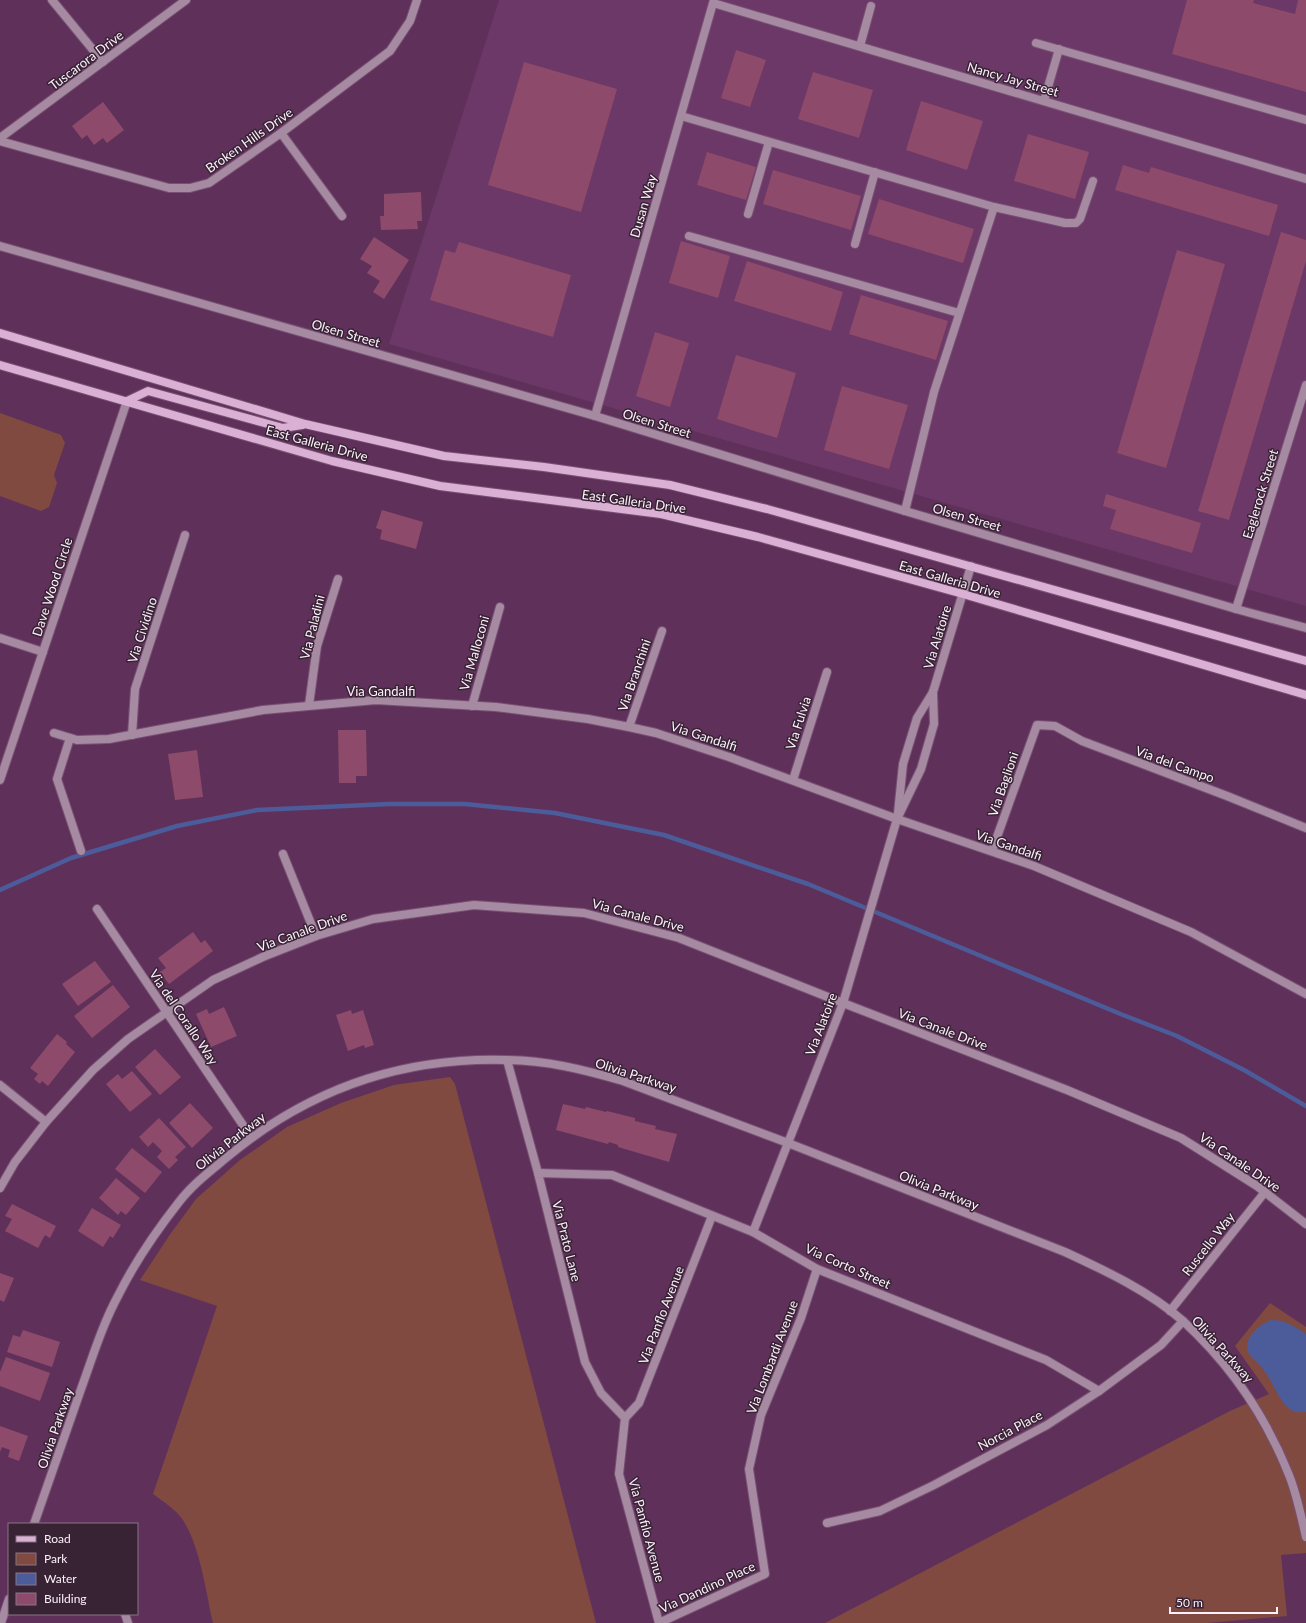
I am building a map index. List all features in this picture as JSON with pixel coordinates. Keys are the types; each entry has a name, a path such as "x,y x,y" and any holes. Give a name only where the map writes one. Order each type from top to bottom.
{"main road":[{"name":"East Galleria Drive","path":"0,333 305,424 444,456 544,467 670,485 767,509 1306,661"},
{"name":"East Galleria Drive","path":"0,365 332,460 440,486 661,514 758,537 963,594 1306,695"},
{"path":"127,401 148,391 283,428 305,424"}],"street":[{"path":"52,0 103,62"},
{"name":"Tuscarora Drive","path":"0,140 186,0"},
{"name":"Broken Hills Drive","path":"0,140 169,188 190,188 209,183 281,133 390,51 410,21 417,0"},
{"name":"Nancy Jay Street","path":"713,3 1306,179"},
{"name":"Dusan Way","path":"595,416 713,3"},
{"path":"860,46 871,6"},
{"path":"1036,42 1306,120"},
{"path":"1044,101 1059,49"},
{"path":"681,116 994,207 1065,223 1076,223 1080,219 1093,180"},
{"path":"281,133 342,216"},
{"path":"748,214 769,142"},
{"path":"856,244 875,172"},
{"path":"905,511 934,392 994,207"},
{"path":"689,236 959,313"},
{"name":"Olsen Street","path":"0,246 595,416 905,511 1236,609 1306,628"},
{"name":"Eaglerock Street","path":"1236,609 1306,385"},
{"name":"Dave Wood Circle","path":"0,780 127,401"},
{"name":"Via Cividino","path":"132,735 136,689 185,535"},
{"name":"Via Alatoire","path":"897,819 903,764 917,718 933,692 971,566"},
{"name":"Via Paladini","path":"309,705 317,646 338,579"},
{"name":"Via Malloconi","path":"472,706 500,607"},
{"name":"Via Branchini","path":"629,727 662,631"},
{"path":"0,638 43,652"},
{"name":"Via Fulvia","path":"793,780 827,672"},
{"name":"Via Alatoire","path":"753,1232 843,1003 897,819 921,769 934,724 933,692"},
{"name":"Via Gandalfi","path":"54,733 77,740 109,739 263,710 376,700 496,707 629,727 656,733 714,752 897,819 1034,866 1191,932 1306,994"},
{"name":"Via del Campo","path":"1037,725 1055,726 1082,741 1227,796 1306,828"},
{"name":"Via Baglioni","path":"992,851 1037,725"},
{"path":"70,738 57,779 81,851"},
{"path":"283,854 316,936"},
{"name":"Via Canale Drive","path":"0,1188 15,1162 46,1122 93,1070 128,1039 213,980 265,956 316,936 373,919 474,905 584,913 679,938 1066,1090 1181,1138 1265,1192 1306,1224"},
{"name":"Via del Corallo Way","path":"97,909 251,1137"},
{"name":"Olivia Parkway","path":"34,1523 101,1332 118,1294 135,1265 180,1201 199,1180 251,1137 299,1107 341,1088 372,1076 407,1068 443,1063 507,1060 550,1064 603,1075 623,1081 788,1143 1065,1252 1106,1271 1139,1290 1182,1321 1220,1359 1242,1386 1275,1444 1290,1476 1306,1537"},
{"name":"Via Prato Lane","path":"507,1060 538,1173 585,1362 601,1393 625,1418"},
{"path":"0,1085 46,1122"},
{"name":"Via Corto Street","path":"538,1173 612,1175 753,1232 817,1269 1046,1360 1099,1391"},
{"name":"Ruscello Way","path":"1170,1311 1265,1192"},
{"name":"Via Panflo Avenue","path":"625,1418 639,1403 712,1216"},
{"name":"Via Lombardi Avenue","path":"765,1574 749,1469 761,1415 801,1318 817,1269"},
{"name":"Norcia Place","path":"826,1523 880,1511 934,1485 1047,1425 1099,1391 1161,1345 1182,1321"},
{"name":"Via Panfilo Avenue","path":"625,1418 620,1474 659,1623"},
{"name":"Via Dandino Place","path":"659,1623 765,1574"},
{"path":"1,1623 8,1601"}],"shaded area":[{"path":"499,0 1306,0 1306,606 389,344"}],"green space":[{"path":"0,413 61,435 65,443 54,475 57,483 49,507 41,511 0,496"},
{"path":"450,1077 455,1084 596,1623 213,1623 201,1566 192,1537 179,1515 170,1506 153,1494 217,1306 140,1280 196,1199 240,1160 287,1127 341,1103 394,1085"},
{"path":"1270,1303 1306,1327 1306,1553 1281,1555 1287,1616 1207,1623 825,1623 1230,1411 1269,1394 1235,1346"}],"water":[{"path":"1271,1320 1285,1322 1306,1334 1306,1412 1295,1412 1286,1406 1266,1373 1247,1350 1248,1342 1255,1330"}],"building":[{"path":"1187,0 1254,0 1253,3 1295,14 1298,0 1306,0 1306,92 1172,54"},
{"path":"736,50 766,60 750,107 721,98"},
{"path":"524,62 617,89 581,212 488,185"},
{"path":"813,72 873,90 859,138 798,119"},
{"path":"921,101 983,121 967,170 906,150"},
{"path":"103,102 124,130 107,143 103,138 94,145 87,135 82,139 72,126"},
{"path":"1028,134 1089,152 1075,199 1014,181"},
{"path":"707,152 756,167 746,200 697,185"},
{"path":"1123,165 1149,173 1151,167 1278,205 1269,236 1115,190"},
{"path":"773,170 861,196 851,230 763,204"},
{"path":"421,192 422,221 417,221 418,229 381,230 380,216 384,216 384,194"},
{"path":"879,199 974,229 963,263 868,234"},
{"path":"1281,232 1306,240 1306,261 1229,520 1198,511"},
{"path":"374,237 409,260 384,299 373,292 380,281 367,273 372,266 360,259"},
{"path":"681,241 730,256 718,298 669,283"},
{"path":"459,242 571,275 553,337 430,300 445,250 455,253"},
{"path":"1177,250 1225,264 1166,468 1117,453"},
{"path":"747,261 843,292 831,331 734,301"},
{"path":"861,295 948,321 936,360 849,334"},
{"path":"655,332 689,343 670,407 636,396"},
{"path":"736,355 796,373 777,438 717,419"},
{"path":"842,386 908,405 889,469 824,450"},
{"path":"1106,494 1201,523 1192,553 1110,529 1116,510 1103,506"},
{"path":"382,510 423,522 416,549 380,539 382,530 376,528"},
{"path":"338,730 366,730 367,776 356,776 356,783 339,783"},
{"path":"197,750 203,797 175,800 168,754"},
{"path":"193,932 201,943 205,940 213,951 169,984 160,972 166,968 158,958"},
{"path":"95,961 111,982 78,1006 62,984"},
{"path":"113,985 130,1007 92,1038 74,1016"},
{"path":"224,1007 237,1036 211,1047 196,1014 207,1009 209,1014"},
{"path":"351,1010 352,1014 363,1010 374,1045 365,1048 364,1045 348,1051 336,1015"},
{"path":"57,1034 67,1042 66,1044 75,1052 48,1086 42,1081 40,1084 34,1079 38,1074 30,1068"},
{"path":"155,1049 181,1077 160,1095 135,1067"},
{"path":"132,1071 152,1094 130,1112 106,1084 118,1074 122,1079"},
{"path":"190,1103 213,1128 192,1148 169,1123"},
{"path":"563,1104 585,1109 586,1107 607,1111 635,1118 635,1121 656,1126 655,1129 677,1134 669,1162 618,1147 618,1145 609,1142 608,1144 556,1130"},
{"path":"159,1118 186,1147 175,1157 178,1160 169,1169 157,1157 162,1151 153,1142 148,1147 139,1137"},
{"path":"132,1148 162,1172 145,1193 115,1169"},
{"path":"116,1178 140,1198 126,1215 121,1211 118,1215 99,1198"},
{"path":"12,1204 56,1226 50,1238 45,1235 38,1248 5,1231 12,1219 5,1216"},
{"path":"92,1208 121,1225 113,1238 110,1236 103,1247 78,1231"},
{"path":"0,1273 14,1278 4,1302 0,1300"},
{"path":"23,1330 60,1342 52,1367 7,1352 13,1335 20,1337"},
{"path":"6,1357 50,1373 40,1401 0,1386 0,1372"},
{"path":"0,1426 28,1436 19,1461 8,1457 10,1450 2,1447 0,1452"}],"waterway":[{"path":"0,890 71,858 177,826 257,810 389,804 465,804 555,813 664,835 808,884 1177,1036 1244,1070 1306,1106"}]}
